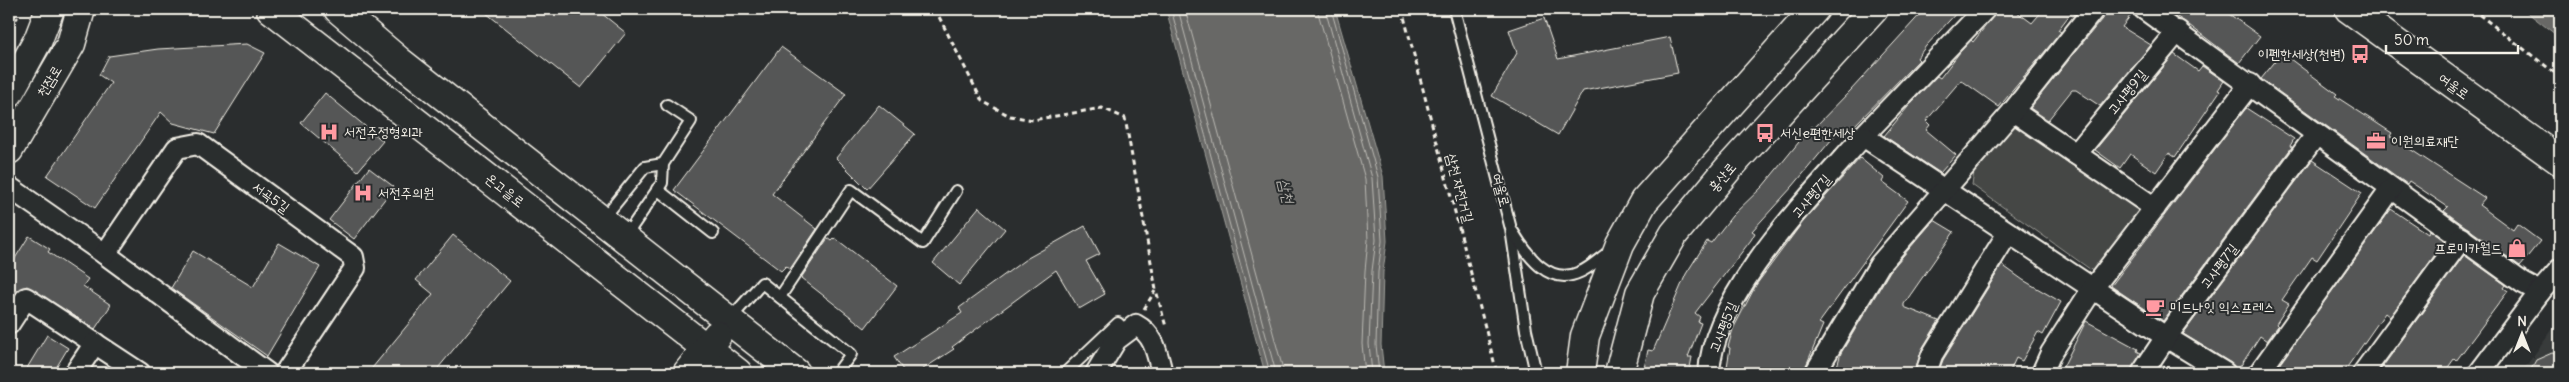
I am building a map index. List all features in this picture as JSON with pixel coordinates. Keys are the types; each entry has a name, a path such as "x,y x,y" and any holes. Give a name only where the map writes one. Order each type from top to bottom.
{"street":[{"name":"천잠로","path":"9,93 38,40 50,9"},
{"name":"천잠로","path":"9,150 71,44 81,9"},
{"name":"온고을로","path":"271,9 738,373"},
{"path":"338,9 399,61 796,373"},
{"path":"1580,373 1585,336 1620,244 1644,201 1815,9"},
{"name":"홍산로","path":"1619,373 1640,293 1674,234 1727,170 1874,9"},
{"name":"고사평7길","path":"1760,257 1863,136 1985,9"},
{"path":"1815,373 1880,264 2013,111 2094,9"},
{"path":"2144,9 2178,31 2391,189 2540,292"},
{"name":"여울로","path":"2348,9 2560,161"},
{"name":"고사평9길","path":"2076,154 2178,31"},
{"path":"2042,373 2051,353 2094,288 2250,84"},
{"path":"2013,111 2155,208"},
{"name":"고사평7길","path":"2142,373 2166,337 2316,135"},
{"path":"1863,136 2166,337 2224,373"},
{"name":"서곡5길","path":"105,254 178,148 198,144 353,257 355,268 285,373"},
{"path":"9,187 105,254 267,373"},
{"path":"2259,373 2391,189"},
{"path":"1929,364 2008,233"},
{"path":"2363,373 2462,238"},
{"name":"고사평5길","path":"1709,373 1710,360 1728,308 1760,257"},
{"path":"2479,373 2540,292 2560,269"},
{"path":"9,324 26,298 140,373"},
{"path":"687,373 729,320"},
{"path":"1096,373 1116,340 1136,325 1146,330 1154,342 1162,373"},
{"path":"75,373 95,343"}],"lane":[{"name":"여울로","path":"1454,9 1511,229 1526,330 1536,373"},
{"path":"624,238 662,183 663,164 691,121 667,105"},
{"path":"602,220 645,167 663,164"},
{"path":"657,189 713,233"},
{"path":"780,297 850,190 923,242 956,191"},
{"path":"1511,229 1527,255 1542,269 1561,276 1580,273 1620,244"},
{"path":"729,320 762,283 851,354 837,373"},
{"path":"1066,372 1118,323 1126,331"}],"path":[{"path":"935,9 982,101 1010,116 1033,120 1102,108 1125,118 1156,290 1169,336"},
{"name":"삼천 자전거길","path":"1402,9 1497,373"},
{"path":"2472,9 2560,77"},
{"path":"9,12 18,19"}],"shaded area":[{"path":"2014,125 2145,207 2094,272 1972,185 1975,166"},
{"path":"2560,319 2560,373 2521,373"}],"water":[{"name":"삼천","path":"1166,9 1335,9 1383,176 1387,241 1383,272 1381,345 1384,373 1265,373"},
{"path":"2523,9 2560,9 2560,38"}],"building":[{"path":"481,9 596,9 626,33 581,88"},
{"path":"1925,9 1960,9 1926,46 1917,58 1919,60 1848,132 1842,127 1793,186 1752,231 1755,233 1751,240 1695,313 1700,317 1698,322 1701,323 1688,357 1692,357 1689,373 1643,373 1648,350 1653,351 1686,274 1707,241 1711,243 1732,216 1763,186 1812,126 1814,128 1851,90"},
{"path":"1999,9 2013,9 2032,23 2044,9 2074,9 2058,30 2061,32 1999,107 1961,80 1926,121 1930,125 1926,130 1956,155 1940,173 1884,136 1912,102 1937,76 1940,78 1971,40 1973,42"},
{"path":"2110,9 2132,9 2133,12 2122,27 2151,45 2100,106 2076,90 2072,90 2048,120 2030,108"},
{"path":"2164,9 2222,9 2260,36 2239,63 2185,22"},
{"path":"1544,18 1558,59 1670,37 1678,73 1583,91 1558,135 1492,96 1517,53 1509,30"},
{"path":"247,44 265,53 214,134 173,123 161,112 95,208 47,176 111,83 99,75 109,56 158,49"},
{"path":"781,47 846,94 772,194 817,229 790,269 786,266 781,271 674,190"},
{"path":"2282,53 2337,94 2335,96 2392,133 2390,136 2485,198 2479,205 2513,230 2517,224 2540,241 2520,266 2444,211 2448,207 2409,181 2407,184 2261,79"},
{"path":"2174,54 2198,71 2202,66 2224,81 2218,90 2220,91 2175,157 2169,153 2156,172 2130,154 2120,168 2095,150"},
{"path":"325,93 383,141 358,171 301,123"},
{"path":"879,105 915,134 867,189 836,158"},
{"path":"2246,108 2294,139 2290,146 2292,147 2163,321 2111,286"},
{"path":"1860,158 1884,178 1882,182 1908,201 1819,323 1823,325 1803,373 1726,373 1730,348 1728,347 1733,329 1756,285 1802,223"},
{"path":"2312,160 2362,193 2317,260 2312,257 2282,300 2289,304 2276,324 2278,326 2267,341 2260,336 2238,370 2231,363 2183,334"},
{"path":"369,168 394,187 354,239 329,220"},
{"path":"979,207 1005,229 959,285 933,263"},
{"path":"2391,209 2428,234 2430,230 2445,241 2390,317 2385,313 2343,373 2273,373"},
{"path":"1934,220 1954,232 1904,304 1904,307 1939,321 1922,349 1914,373 1835,373 1841,353 1890,271"},
{"path":"1085,226 1100,254 1086,261 1105,294 1079,309 1056,270 952,347 954,349 917,373 905,373 894,357 962,313 959,308 1026,259"},
{"path":"453,235 510,281 434,373 368,373 433,294 416,280"},
{"path":"29,236 50,249 48,252 88,279 83,286 111,305 95,329 27,286 16,291 9,303 9,268"},
{"path":"828,238 832,241 835,238 897,286 865,328 801,278"},
{"path":"279,243 320,267 267,356 171,288 193,251 253,287"},
{"path":"2464,255 2506,285 2504,288 2508,291 2456,361 2454,359 2444,373 2378,373"},
{"path":"2002,265 2023,280 2061,302 2043,335 2038,332 2022,361 2016,358 2009,373 1938,373 1943,360"},
{"path":"2086,321 2138,349 2137,351 2141,353 2130,373 2060,373"},
{"path":"47,335 68,348 53,373 24,373"},
{"path":"2552,353 2560,355 2560,373 2529,373 2536,360"},
{"path":"2162,365 2176,373 2156,373"}],"place":[{"name":"이펜한세상(천변)","path":"2360,54"},
{"name":"서전주정형외과","path":"329,132"},
{"name":"서신e편한세상","path":"1765,133"},
{"name":"이원의료재단","path":"2376,141"},
{"name":"서전주의원","path":"363,193"},
{"name":"프로미카월드","path":"2517,248"},
{"name":"미드나잇 익스프레스","path":"2155,307"}]}
